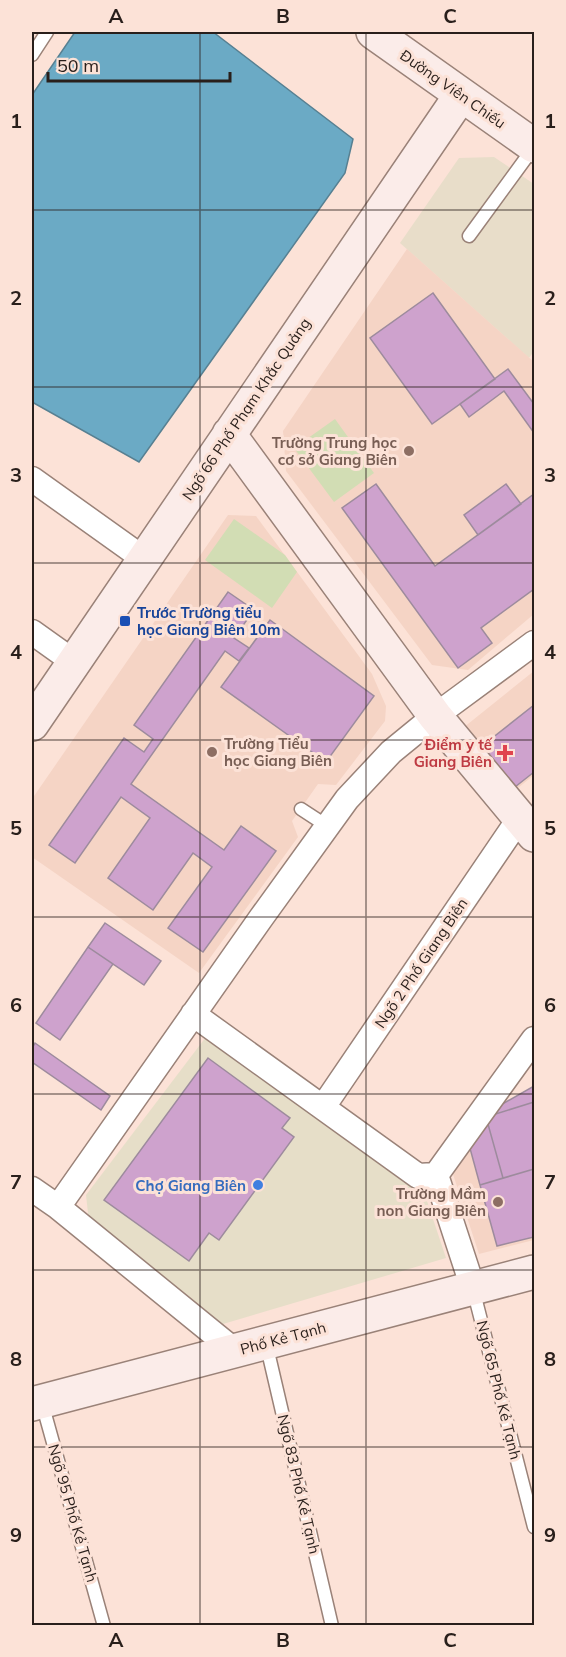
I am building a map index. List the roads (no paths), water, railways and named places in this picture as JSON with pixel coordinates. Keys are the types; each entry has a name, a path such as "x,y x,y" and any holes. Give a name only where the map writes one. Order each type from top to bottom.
{"street":[{"name":"Đường Viên Chiếu","path":"373,32 534,146"},
{"name":"Ngõ 66 Phố Phạm Khắc Quảng","path":"32,724 461,95"},
{"path":"230,434 435,716 527,827"},
{"path":"32,479 144,559"},
{"path":"32,632 74,662"},
{"path":"58,1207 347,799 391,752 435,716 534,643"},
{"name":"Ngõ 2 Phố Giang Biên","path":"323,1107 527,827"},
{"path":"193,1014 418,1176 436,1175"},
{"path":"436,1175 534,1039"},
{"path":"436,1175 473,1288"},
{"path":"32,1189 250,1347"},
{"name":"Phố Kẻ Tạnh","path":"36,1403 534,1272"}],"lane":[{"path":"32,54 46,32"},
{"path":"470,236 534,146"},
{"path":"301,809 327,826"},
{"name":"Ngõ 65 Phố Kẻ Tạnh","path":"473,1288 534,1527"},
{"name":"Ngõ 83 Phố Kẻ Tạnh","path":"250,1347 332,1626"},
{"name":"Ngõ 95 Phố Kẻ Tạnh","path":"36,1403 104,1626"}],"water":[{"path":"75,32 213,32 353,139 345,173 139,462 32,402 32,95"}],"place":[{"name":"Trường Trung học cơ sở Giang Biên","path":"409,451"},
{"name":"Trước Trường tiểu học Giang Biên 10m","path":"125,621"},
{"name":"Trường Tiểu học Giang Biên","path":"212,752"},
{"name":"Điểm y tế Giang Biên","path":"505,753"},
{"name":"Chợ Giang Biên","path":"258,1185"},
{"name":"Trường Mầm non Giang Biên","path":"498,1202"}]}
